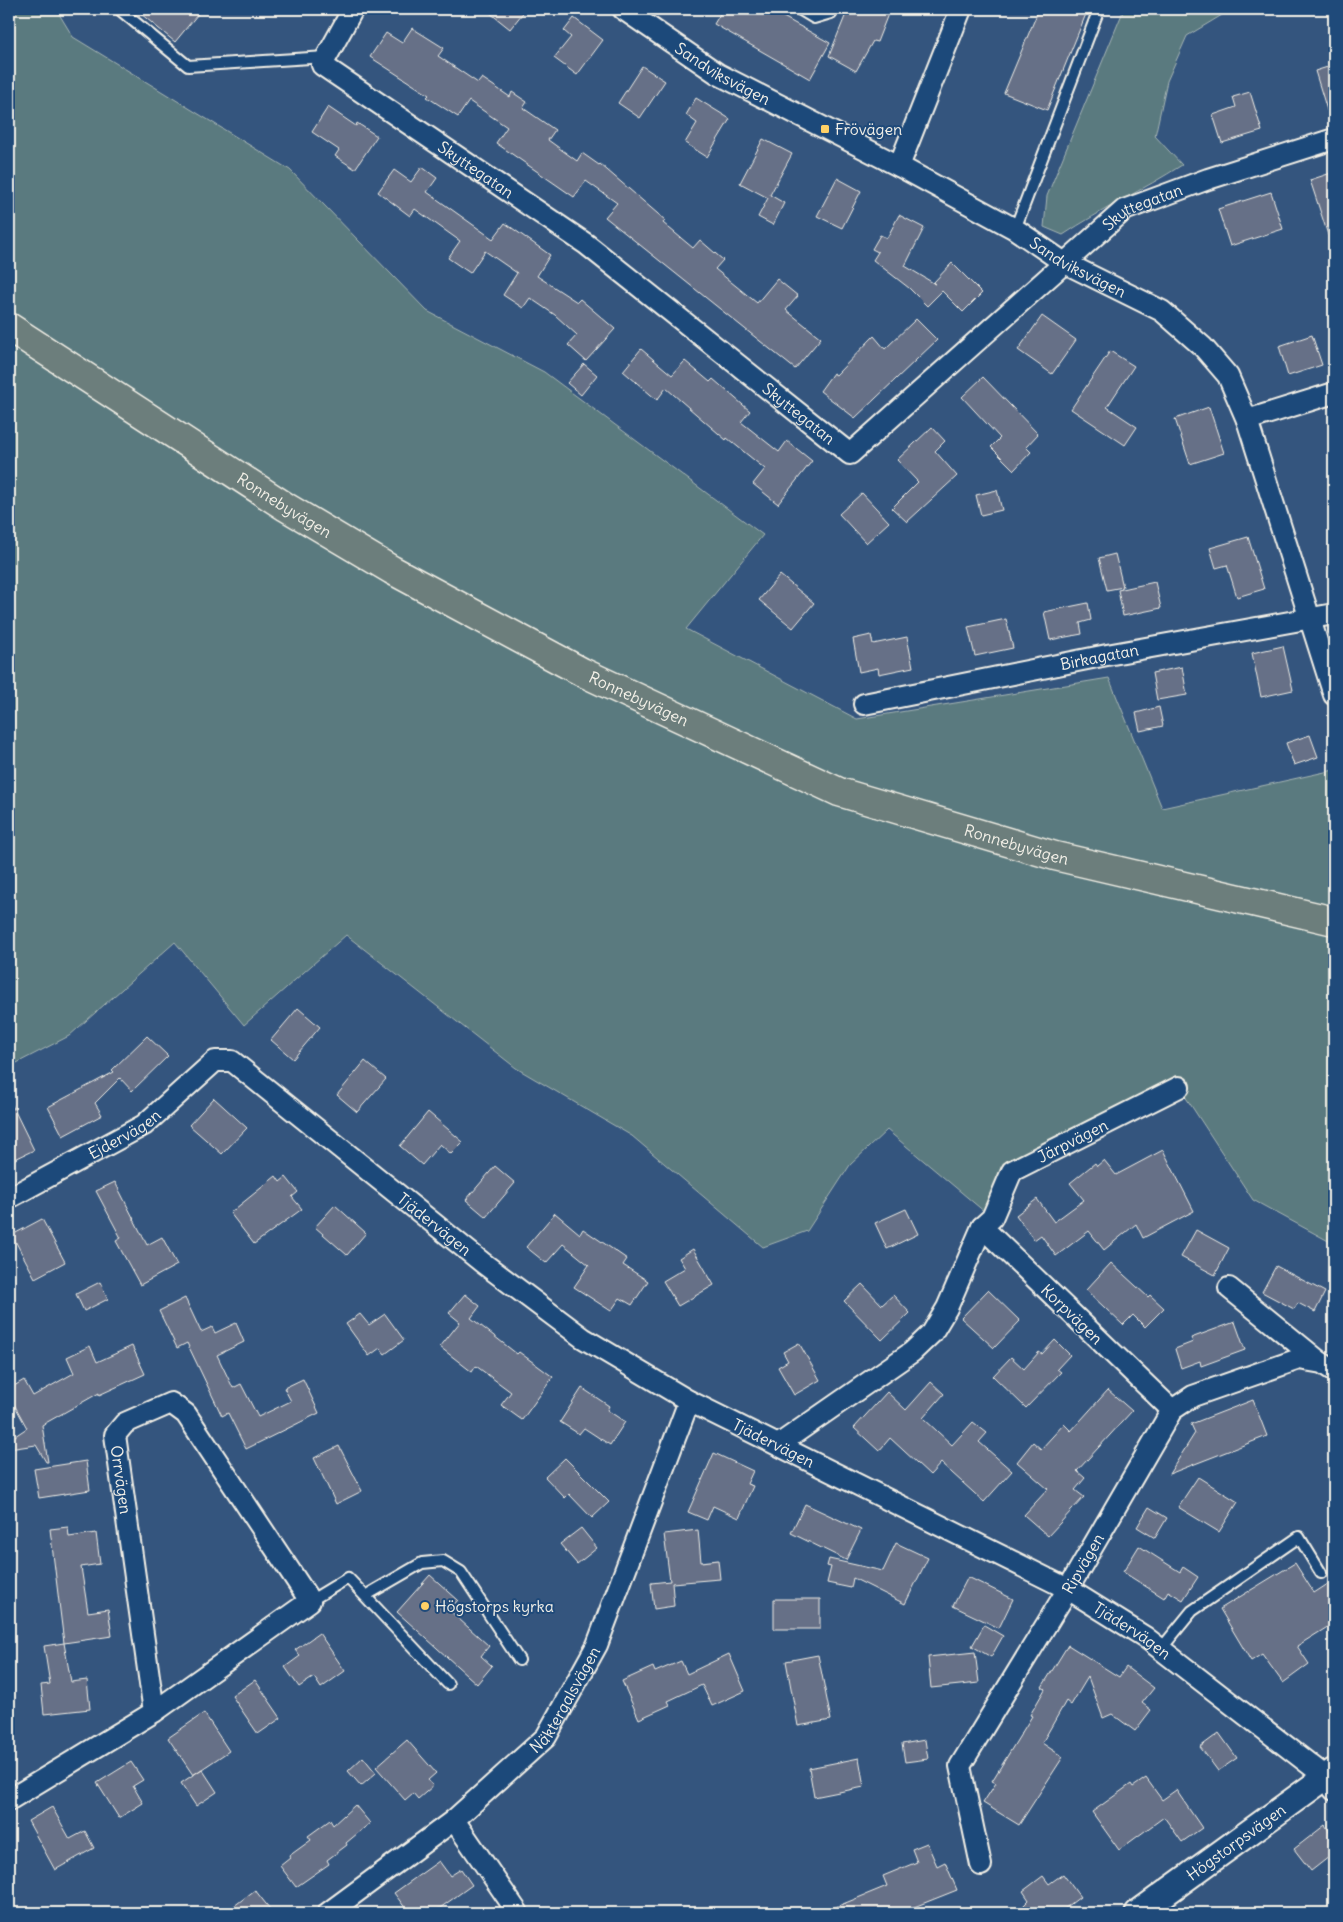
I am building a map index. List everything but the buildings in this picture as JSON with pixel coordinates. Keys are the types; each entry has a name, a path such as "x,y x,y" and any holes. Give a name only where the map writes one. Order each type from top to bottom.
{"main road":[{"name":"Ronnebyvägen","path":"9,327 286,507 392,570 582,672 839,792 1055,856 1334,921"}],"street":[{"path":"326,57 353,9"},
{"name":"Sandviksvägen","path":"623,9 718,74 899,166 1015,229 1063,262 1162,311 1203,347 1228,376 1248,420 1334,695"},
{"path":"899,166 961,9"},
{"name":"Skyttegatan","path":"326,57 322,65 586,244 850,454 1063,262 1124,210 1208,179 1334,138"},
{"path":"1248,420 1334,393"},
{"name":"Birkagatan","path":"864,704 1106,655 1334,614"},
{"name":"Ejdervägen","path":"9,1198 144,1125 215,1061 232,1061"},
{"name":"Tjädervägen","path":"232,1061 483,1263 583,1338 689,1401 1068,1589 1161,1649 1332,1779"},
{"name":"Järpvägen","path":"778,1445 912,1352 932,1333 947,1308 1012,1171 1179,1087"},
{"name":"Korpvägen","path":"987,1223 1172,1410"},
{"name":"Ripvägen","path":"1229,1288 1328,1367"},
{"name":"Ripvägen","path":"981,1865 960,1766 1068,1589 1172,1410 1193,1396 1299,1359 1328,1367"},
{"name":"Näktergalsvägen","path":"330,1913 454,1820 546,1737 597,1645 689,1401"},
{"name":"Orrvägen","path":"154,1712 115,1435 125,1423 171,1403 186,1414 310,1601"},
{"path":"9,1800 154,1712 310,1601"},
{"name":"Högstorpsvägen","path":"1138,1913 1332,1779"},
{"path":"454,1820 518,1913"}],"lane":[{"path":"119,9 188,66 326,57"},
{"path":"799,9 814,18 830,13 832,9"},
{"path":"1015,229 1099,9"},
{"path":"1161,1649 1192,1611 1299,1537 1321,1573"},
{"path":"365,1596 422,1563 443,1561 462,1572 519,1660"},
{"path":"310,1601 348,1578 448,1684"}],"green space":[{"path":"9,9 56,9 73,37 290,170 427,311 544,372 763,535 686,629 857,719 1109,678 1162,808 1334,770 1334,1244 1253,1200 1179,1087 1012,1171 992,1218 887,1130 850,1165 807,1231 763,1247 632,1136 516,1068 346,935 244,1025 175,942 69,1036 9,1067"},
{"path":"1124,9 1232,9 1187,36 1167,81 1155,136 1182,165 1063,235 1044,227 1047,196"}],"place":[{"name":"Frövägen","path":"825,129"},
{"name":"Högstorps kyrka","path":"425,1606"}]}
